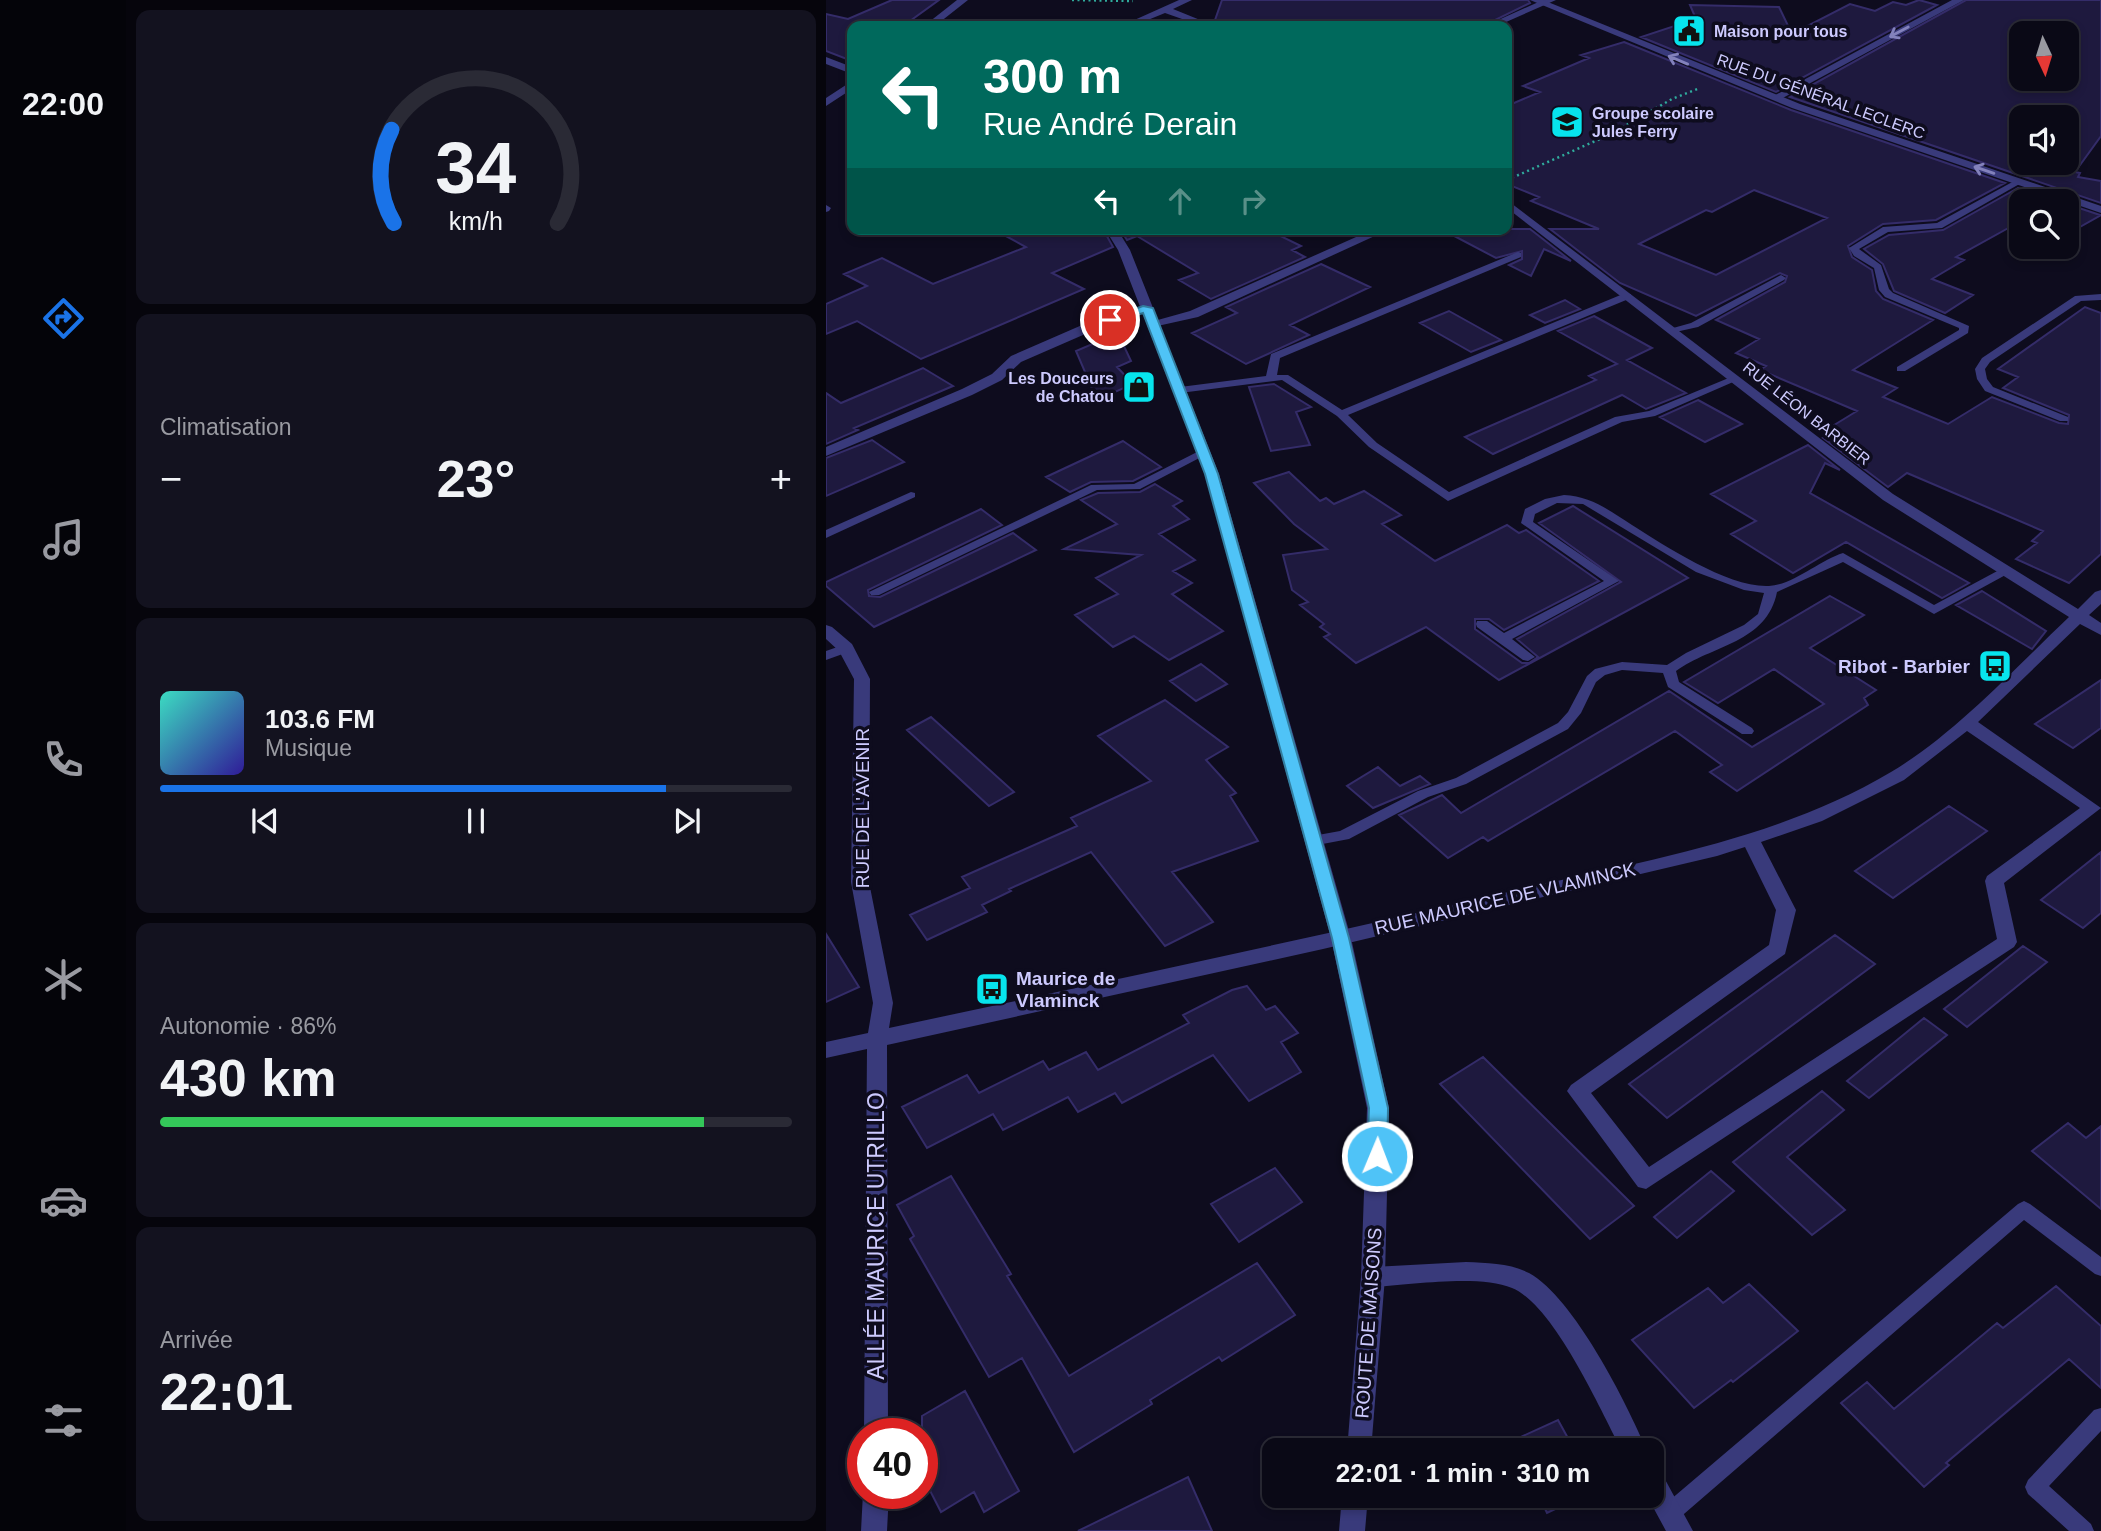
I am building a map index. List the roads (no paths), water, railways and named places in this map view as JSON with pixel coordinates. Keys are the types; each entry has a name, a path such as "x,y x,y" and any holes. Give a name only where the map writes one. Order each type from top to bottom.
{"street":[{"path":"936,21 963,0"},
{"path":"1138,21 1187,0"},
{"path":"1775,98 1959,0"},
{"path":"1501,21 1544,1"},
{"name":"RUE DU GÉNÉRAL LECLERC","path":"1544,1 1723,79 2101,210"},
{"path":"1171,8 1199,21"},
{"path":"826,60 847,69"},
{"path":"826,103 847,88"},
{"name":"RUE LÉON BARBIER","path":"1512,208 1888,497 2101,630"},
{"name":"ROUTE DE MAISONS","path":"1115,235 1124,250 1180,390 1235,554 1312,841 1341,938 1378,1108 1373,1277 1360,1438"},
{"path":"826,452 997,377 1016,359 1094,326 1150,316 1194,314 1371,235"},
{"name":"RUE MAURICE DE VLAMINCK","path":"826,1050 1341,938 1750,839 1815,817 1898,776 1967,723 2101,595"},
{"name":"RUE DE L'AVENIR","path":"826,630 846,648 862,680 860,881 883,1003 877,1039"},
{"path":"1750,839 1786,910 1778,949 1578,1091 1646,1180 2007,942 1994,881 2092,808 1967,723"},
{"name":"ALLÉE MAURICE UTRILLO","path":"876,1418 877,1039"},
{"path":"1373,1277 1479,1274 1520,1279 1547,1303 1569,1332 1628,1438"},
{"path":"1664,1502 1675,1522"},
{"path":"1352,1531 1354,1508"},
{"path":"874,1531 875,1509"}],"lane":[{"path":"1901,369 1964,331 1964,326 1889,295 1884,290 1878,267 1857,254 1854,248 1886,229 1939,226 2019,182"},
{"path":"1271,377 1275,356 1518,255"},
{"path":"1671,330 1694,325 1781,278"},
{"path":"1340,414 1627,296"},
{"path":"2064,419 1989,389 1982,379 1980,369 1986,360 2079,298 2101,297"},
{"path":"1180,390 1283,377 1340,414 1373,446 1448,497 1619,419 1651,414 1735,379"},
{"path":"875,592 1095,487 1136,487 1203,452"},
{"path":"826,534 911,495"},
{"path":"1503,639 1613,582 1527,523 1529,512 1556,499 1573,498 1587,502 1698,568 1732,583 1771,591 1843,557 1934,610 2005,572"},
{"path":"1312,841 1344,835 1423,794 1461,781 1563,726 1576,715 1585,688 1594,674 1616,666 1644,666 1669,670 1682,659 1758,621 1768,607 1771,591"},
{"path":"1482,624 1528,657"},
{"path":"826,656 846,648"},
{"path":"1669,670 1673,684 1747,731"},
{"path":"1675,1522 2024,1209 2101,1268"},
{"path":"2084,1531 2035,1487 2101,1417"}],"place":[{"name":"Maison pour tous","path":"1689,31"},
{"name":"Groupe scolaire Jules Ferry","path":"1567,122"},
{"name":"Les Douceurs de Chatou","path":"1139,387"},
{"name":"Ribot - Barbier","path":"1995,666"},
{"name":"Maurice de Vlaminck","path":"992,989"}]}
